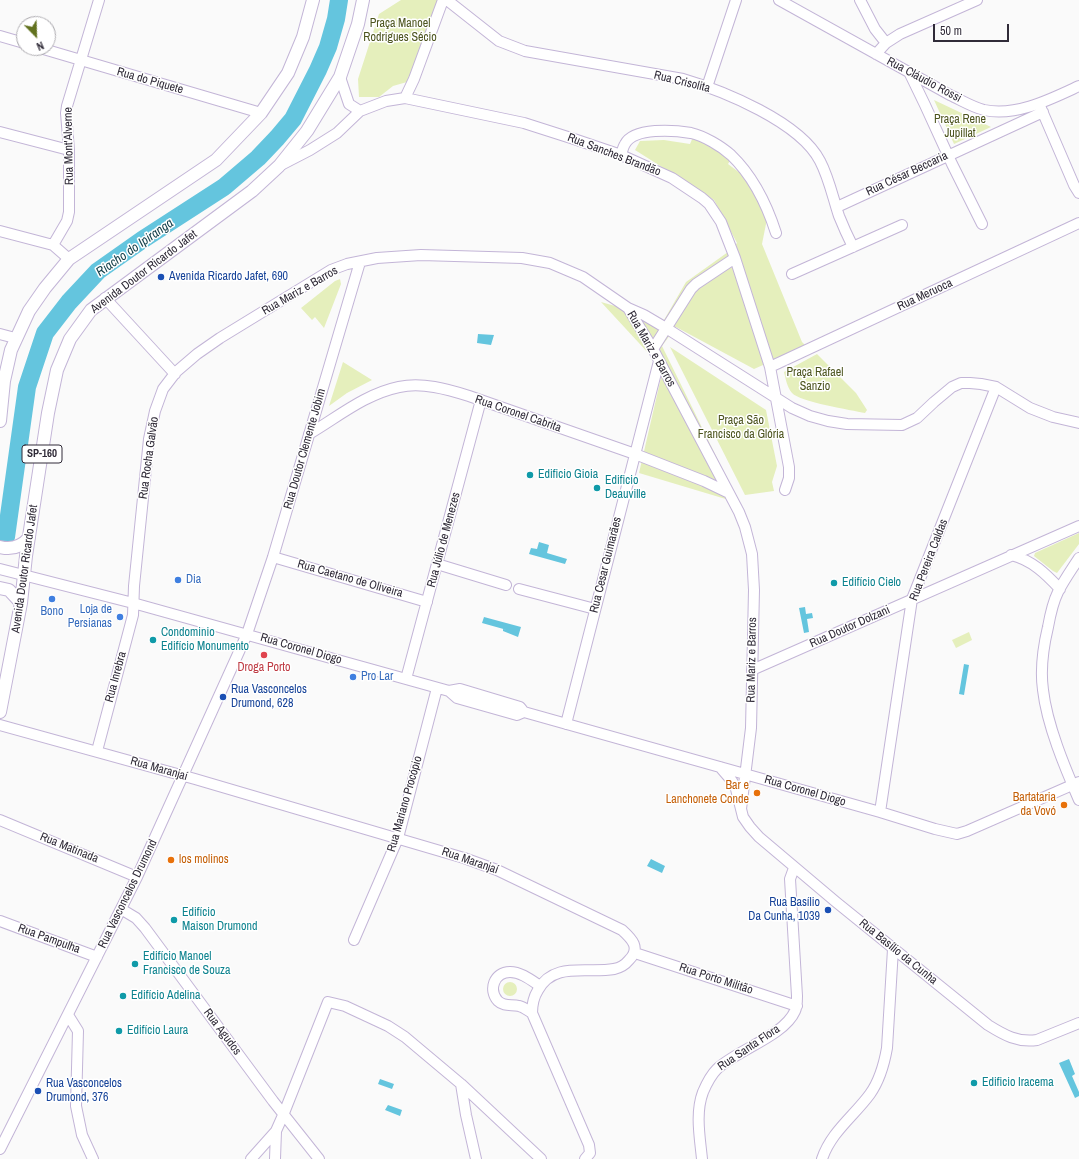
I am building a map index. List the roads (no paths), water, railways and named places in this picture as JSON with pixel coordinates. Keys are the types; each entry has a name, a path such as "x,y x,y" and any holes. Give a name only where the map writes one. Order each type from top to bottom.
{"main road":[{"path":"0,421 4,381 11,350 15,338 29,311 44,288 69,259 216,160 261,113 288,73 303,37 313,0"},
{"name":"Avenida Doutor Ricardo Jafet","path":"0,712 21,603 19,573 29,538 48,413 57,370 70,339 91,310 105,298 252,191 279,166 307,131 340,77 358,24 363,0"},
{"path":"0,547 18,547 29,538"},
{"path":"0,588 9,590 21,603"}],"street":[{"name":"Rua Mont'Alverne","path":"53,245 67,221 69,212 69,150 66,121 67,106 100,0"},
{"path":"405,98 414,79 443,0"},
{"name":"Rua Crisolita","path":"447,0 499,41 525,51 683,80 707,87 735,98 761,111 804,140 819,159 837,207 839,217 853,247"},
{"path":"707,87 736,0"},
{"name":"Rua Cláudio Rossi","path":"779,0 910,74 950,95 985,110 1006,111 1041,108 1079,86"},
{"path":"860,0 875,29 886,43"},
{"path":"876,54 886,43 900,34 977,0"},
{"path":"0,36 16,41"},
{"name":"Rua do Piquete","path":"56,53 261,113"},
{"path":"910,74 948,156 982,224"},
{"path":"340,77 349,104 360,112"},
{"name":"Rua Sanches Brandão","path":"279,166 310,150 337,133 360,112 386,101 405,98 524,123 621,155 672,178 705,201 721,222 735,258 770,367 775,396"},
{"path":"1041,108 1074,185 1079,193"},
{"name":"Rua César Beccaria","path":"837,207 948,156 1041,108"},
{"path":"621,155 625,143 636,134 653,130 691,133 709,141 730,154 746,173 762,198 776,233"},
{"path":"0,132 69,150"},
{"name":"Rua Meruoca","path":"770,367 1079,223"},
{"path":"792,274 902,226"},
{"path":"0,231 53,245 69,259"},
{"name":"Rua Mariz e Barros","path":"175,374 197,354 220,338 331,270 347,264 377,258 421,255 522,258 550,262 583,277 628,308 653,349 729,494 745,527 752,554 754,590 751,728 745,774"},
{"path":"653,349 691,289 696,284 735,258"},
{"name":"Rua Doutor Clemente Jobim","path":"247,634 273,557 360,262"},
{"path":"105,298 175,374"},
{"path":"628,308 644,315 666,328 792,408 810,416 828,421 892,426 902,425 917,418 945,393 961,383 981,384 996,387 1030,408 1053,417 1079,422"},
{"path":"0,334 15,338"},
{"name":"Rua Cesar Guimarães","path":"566,724 659,361"},
{"name":"Rua Rocha Galvão","path":"133,603 149,439 155,411 163,389 175,374"},
{"name":"Rua Coronel Cabrita","path":"309,434 374,394 400,387 423,386 450,390 635,454 704,481 729,494"},
{"name":"Rua Pereira Caldas","path":"880,812 912,599 996,387"},
{"path":"775,396 790,473 785,490"},
{"name":"Rua Júlio de Menezes","path":"406,679 480,400"},
{"name":"Rua Doutor Dolzani","path":"752,670 1079,526"},
{"path":"1011,555 1022,558 1034,565 1046,574 1060,589"},
{"name":"Rua Caetano de Oliveira","path":"273,557 427,602"},
{"path":"1079,558 1060,589 1049,619 1044,643 1042,666 1043,690 1047,713 1076,784 1079,800"},
{"path":"437,564 506,585"},
{"name":"Rua Coronel Diogo","path":"0,569 247,634 437,688 449,691 460,689 520,706 524,712 952,833 961,834 1076,784"},
{"path":"519,589 595,609"},
{"name":"Rua Inrebra","path":"97,751 133,615 133,603"},
{"name":"Rua Vasconcelos Drumond","path":"0,1149 137,877 247,634"},
{"name":"Rua Mariano Procópio","path":"354,940 398,838 437,688"},
{"name":"Rua Maranjaí","path":"0,725 183,775 398,838 497,870 622,930 630,937 635,953"},
{"name":"Rua Basílio da Cunha","path":"719,766 736,788 743,817 759,837 794,868 988,1025 1005,1036 1019,1040 1038,1040 1079,1023"},
{"path":"741,809 745,774"},
{"name":"Rua Matinada","path":"0,820 137,877"},
{"path":"794,868 790,879 797,1006"},
{"name":"Rua Agudos","path":"121,909 136,918 145,928 319,1159"},
{"name":"Rua Pampulha","path":"0,921 98,957"},
{"path":"822,1159 830,1140 869,1095 878,1082 887,1048 893,949"},
{"path":"585,1159 590,1154 589,1145 532,1013 533,1000 540,986 549,978 570,970 614,969 627,962 635,953"},
{"name":"Rua Porto Militão","path":"635,953 797,1006"},
{"path":"532,1013 520,1006 504,1005 500,1003 494,994 494,983 497,977 506,972 510,972 523,975 540,986"},
{"path":"257,1157 276,1131 284,1114 328,1002 345,1006 388,1026 405,1037 460,1084 541,1159"},
{"name":"Rua Santa Flora","path":"702,1159 699,1134 699,1110 703,1093 710,1078 725,1063 772,1035 788,1021 795,1012 797,1006"},
{"path":"68,1015 78,1032 76,1106 82,1135 92,1159"},
{"path":"460,1084 476,1159"},
{"path":"275,1159 276,1131"}],"water":[{"path":"478,334 494,335 491,345 477,343"},
{"path":"539,542 549,545 547,553 567,559 565,564 529,554 531,548 537,549"},
{"path":"805,607 806,614 812,613 813,618 807,619 809,632 804,633 799,608"},
{"path":"484,617 521,627 518,637 503,631 503,629 507,630 482,623"},
{"path":"964,664 969,665 964,695 959,694"},
{"path":"651,859 665,866 662,873 647,866"},
{"path":"1069,1059 1075,1074 1072,1076 1079,1092 1079,1096 1075,1098 1059,1063"},
{"path":"380,1079 394,1084 392,1089 378,1084"},
{"path":"388,1105 402,1110 400,1116 385,1110"}],"waterway":[{"name":"Riacho do Ipiranga","path":"6,537 27,387 45,333 69,302 98,271 142,240 224,187 258,158 277,138 293,119 318,70 328,47 336,19 339,0"}],"place":[{"name":"Avenida Ricardo Jafet, 690","path":"161,277"},
{"name":"Edificio Gioia","path":"530,475"},
{"name":"Edificio Deauville","path":"597,488"},
{"name":"Dia","path":"178,580"},
{"name":"Edifício Cielo","path":"834,583"},
{"name":"Bono","path":"52,599"},
{"name":"Loja de Persianas","path":"120,617"},
{"name":"Condominio Edifício Monumento","path":"153,640"},
{"name":"Droga Porto","path":"264,655"},
{"name":"Pro Lar","path":"353,677"},
{"name":"Rua Vasconcelos Drumond, 628","path":"223,697"},
{"name":"Bar e Lanchonete Conde","path":"757,793"},
{"name":"Bartataria da Vovó","path":"1064,805"},
{"name":"los molinos","path":"171,860"},
{"name":"Rua Basílio Da Cunha, 1039","path":"828,910"},
{"name":"Edifício Maison Drumond","path":"174,920"},
{"name":"Edifício Manoel Francisco de Souza","path":"135,964"},
{"name":"Edifício Adelina","path":"123,996"},
{"name":"Edifício Laura","path":"119,1031"},
{"name":"Edificio Iracema","path":"974,1083"},
{"name":"Rua Vasconcelos Drumond, 376","path":"38,1091"}],"park label":[{"name":"Praça Manoel Rodrigues Sécio","path":"400,31"},
{"name":"Praça Rene Jupillat","path":"960,127"},
{"name":"Praça Rafael Sanzio","path":"815,380"},
{"name":"Praça São Francisco da Glória","path":"741,428"}]}
